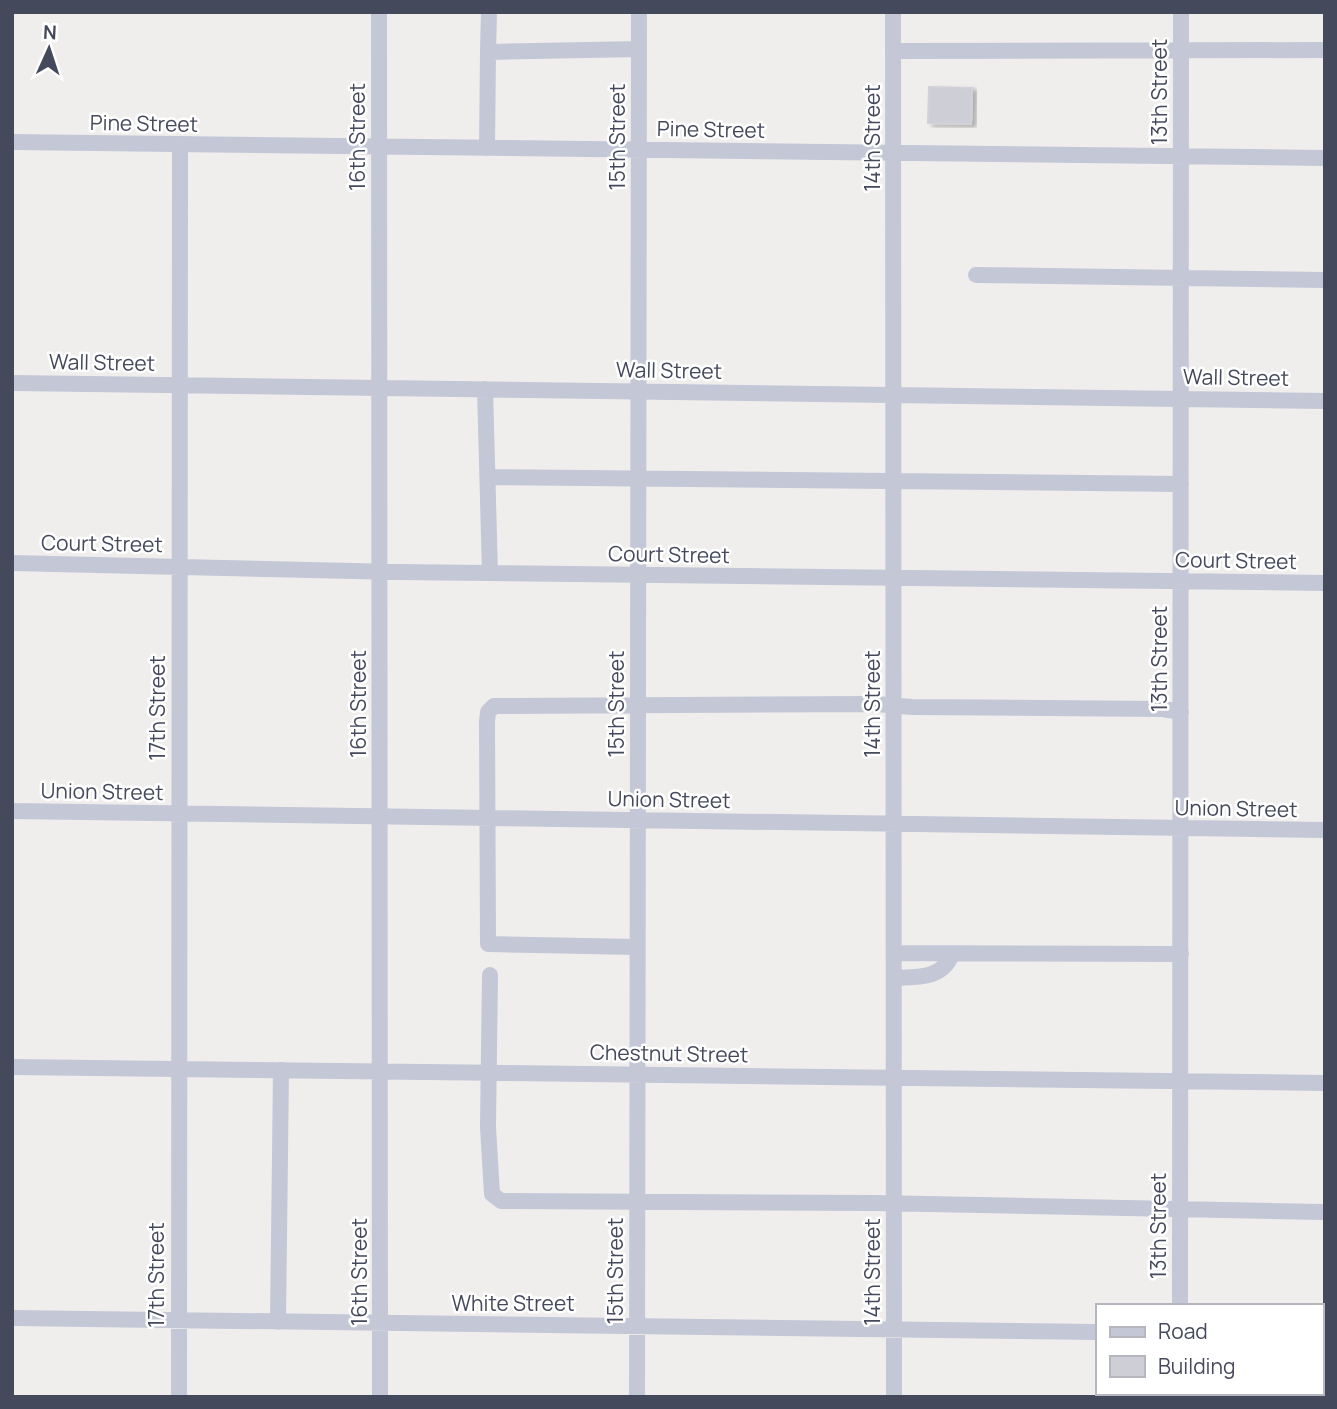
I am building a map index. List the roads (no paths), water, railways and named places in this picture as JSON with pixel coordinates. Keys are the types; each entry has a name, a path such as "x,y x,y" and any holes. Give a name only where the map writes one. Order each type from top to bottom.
{"street":[{"name":"16th Street","path":"379,12 380,1397"},
{"path":"487,148 489,12"},
{"name":"15th Street","path":"637,1397 639,12"},
{"name":"14th Street","path":"893,12 894,1397"},
{"name":"13th Street","path":"1180,1304 1181,12"},
{"path":"488,52 639,49"},
{"path":"894,51 1325,50"},
{"name":"Pine Street","path":"12,142 1325,158"},
{"name":"17th Street","path":"179,1397 180,146"},
{"path":"976,275 1325,280"},
{"name":"Wall Street","path":"12,383 1325,401"},
{"path":"485,389 490,573"},
{"path":"488,477 1181,484"},
{"name":"Court Street","path":"12,563 490,573 1325,583"},
{"path":"637,947 488,944 488,712 494,706 639,707 656,703 1163,709 1181,712"},
{"name":"Union Street","path":"12,811 1325,831"},
{"path":"895,953 1181,954"},
{"path":"894,978 938,973 948,965 952,954"},
{"path":"490,975 492,1194 501,1201 894,1204 1323,1212"},
{"name":"Chestnut Street","path":"12,1067 1325,1083"},
{"path":"278,1322 281,1070"},
{"name":"White Street","path":"12,1318 1096,1332"}]}
